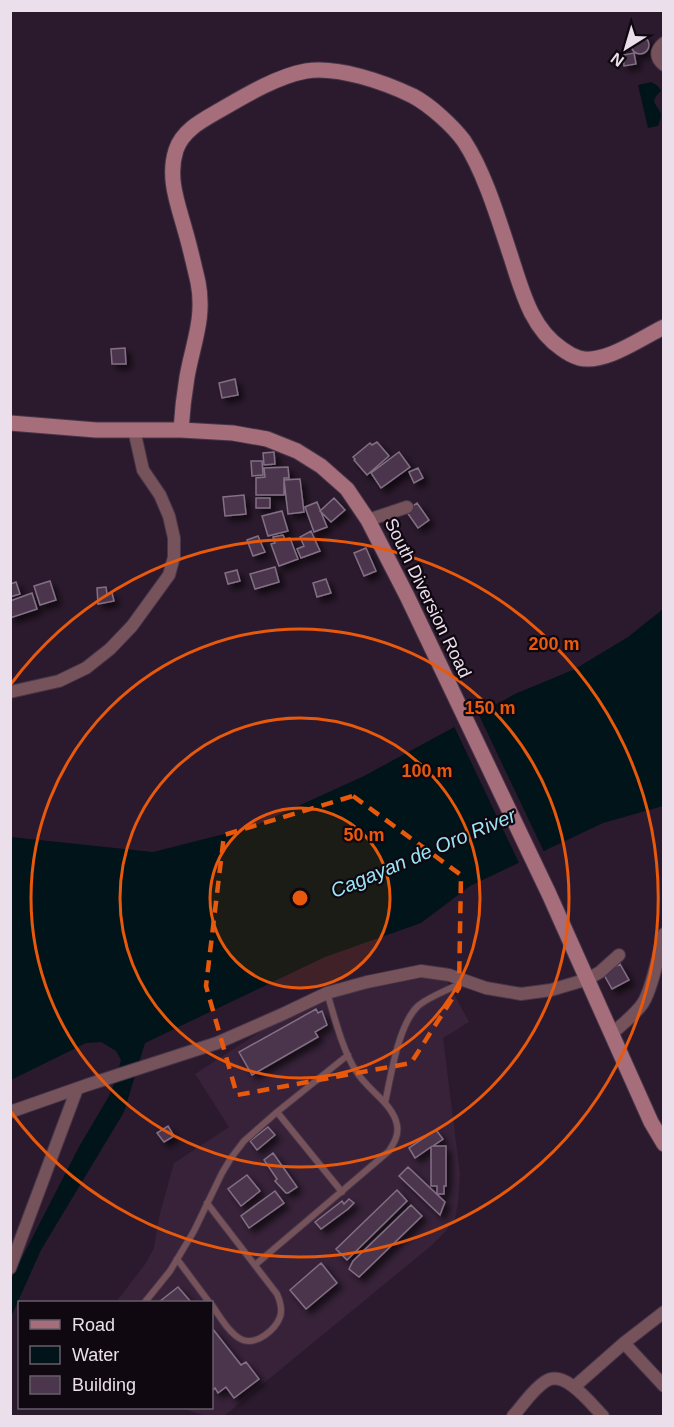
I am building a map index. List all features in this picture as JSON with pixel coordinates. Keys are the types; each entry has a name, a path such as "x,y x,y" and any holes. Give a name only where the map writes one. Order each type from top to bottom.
{"main road":[{"path":"181,430 187,377 198,332 201,306 192,254 175,196 172,176 177,148 194,126 228,105 282,78 303,72 318,70 348,73 379,83 415,97 447,122 463,140 476,162 532,315 543,332 563,350 579,358 595,359 610,355 663,327"},
{"name":"South Diversion Road","path":"10,423 96,430 181,430 244,435 267,440 297,451 321,466 347,489 368,520 407,596 549,894 663,1144"}],"street":[{"path":"663,43 657,52 659,61 663,65"},
{"path":"10,692 59,681 86,668 110,649 132,626 169,575 174,557 174,538 169,516 160,495 143,470 134,430"},
{"path":"368,520 407,507"},
{"path":"612,1034 644,1001 650,987 663,934"},
{"path":"10,1112 217,1043 327,993 367,982 421,971 449,975 486,988 521,994 551,990 588,979 600,972 619,955"},
{"path":"10,1268 82,1087"},
{"path":"574,1387 663,1312"},
{"path":"624,1343 663,1386"},
{"path":"513,1416 547,1380 557,1378 574,1387 603,1416"}],"lane":[{"path":"385,1104 394,1061 407,1019 419,1005 468,981"},
{"path":"255,1265 389,1151 396,1139 398,1127 394,1116 361,1080 348,1055 327,993"},
{"path":"146,1301 170,1271 222,1173 244,1142 277,1112 348,1055"},
{"path":"277,1112 342,1192"},
{"path":"207,1203 277,1294 281,1304 280,1316 274,1326 254,1342 241,1340 229,1329 213,1308"},
{"path":"177,1259 208,1301"}],"highlighted area":[{"path":"353,796 461,875 459,988 411,1063 237,1095 206,986 224,835"}],"shaded area":[{"path":"442,972 469,1022 443,1038 460,1174 455,1219 432,1245 224,1416 206,1416 184,1409 213,1409 213,1301 117,1301 146,1263 154,1248 159,1217 174,1163 229,1127 195,1074 266,1028 339,994"}],"water":[{"path":"651,82 661,91 654,101 661,115 658,126 648,128 638,85"},
{"name":"Cagayan de Oro River","path":"663,609 663,806 603,823 470,886 421,923 325,957 145,1043 124,1112 41,1250 11,1317 11,1279 80,1145 109,1096 121,1060 116,1051 101,1042 86,1043 11,1080 11,837 153,852 252,827 364,776 515,694 575,669 628,637"}],"pier":[{"path":"477,711 545,854 520,865 453,724"}],"building":[{"path":"640,36 646,39 649,45 646,51 640,54 634,51 631,45 634,39"},
{"path":"634,53 636,64 624,66 623,55"},
{"path":"125,348 126,364 112,364 111,349"},
{"path":"235,379 238,395 222,398 219,383"},
{"path":"377,442 389,456 367,475 353,457 370,443 372,445"},
{"path":"274,452 275,464 264,465 263,453"},
{"path":"399,452 410,467 381,488 371,473"},
{"path":"251,461 262,461 263,475 252,476"},
{"path":"288,467 289,478 284,478 284,495 256,495 256,478 265,477 264,468"},
{"path":"418,468 423,478 414,483 409,472"},
{"path":"300,479 304,512 288,514 284,480"},
{"path":"244,495 246,514 225,516 223,497"},
{"path":"256,498 270,498 270,508 256,508"},
{"path":"334,498 345,510 331,522 320,511"},
{"path":"317,502 327,527 314,532 305,507"},
{"path":"417,503 429,520 418,528 406,511"},
{"path":"282,511 288,531 268,536 262,516"},
{"path":"311,531 320,551 301,558 297,549 304,546 300,537"},
{"path":"283,535 285,539 290,538 298,559 279,566 271,544 275,543 273,537"},
{"path":"258,536 265,552 253,556 247,540"},
{"path":"366,548 376,571 364,576 354,553"},
{"path":"275,567 279,582 255,589 250,574"},
{"path":"237,570 240,581 228,584 225,573"},
{"path":"326,579 331,593 317,597 313,583"},
{"path":"50,581 56,600 40,605 34,586"},
{"path":"16,582 20,594 10,597 10,584"},
{"path":"106,587 107,594 112,593 114,601 98,604 97,588"},
{"path":"32,593 37,609 10,618 10,601"},
{"path":"620,964 629,980 612,989 603,973"},
{"path":"316,1009 318,1013 322,1011 327,1025 315,1032 318,1037 252,1075 239,1052"},
{"path":"168,1126 174,1136 164,1142 157,1133"},
{"path":"268,1127 275,1135 257,1150 250,1141"},
{"path":"436,1130 443,1139 433,1146 446,1146 444,1194 437,1194 437,1186 431,1186 431,1147 415,1158 409,1148"},
{"path":"273,1153 297,1187 288,1193 275,1181 277,1179 264,1160"},
{"path":"408,1167 445,1202 440,1215 399,1176"},
{"path":"247,1175 260,1191 241,1206 228,1189"},
{"path":"397,1190 407,1201 347,1260 336,1249"},
{"path":"275,1191 284,1203 249,1228 241,1216"},
{"path":"349,1199 354,1203 321,1229 315,1222 342,1201 344,1204"},
{"path":"411,1205 422,1216 359,1277 349,1269 353,1261"},
{"path":"321,1263 337,1283 306,1309 290,1290"},
{"path":"178,1287 190,1301 160,1301"},
{"path":"213,1329 241,1365 246,1362 259,1379 234,1398 226,1387 218,1393 215,1388 213,1390"}]}
